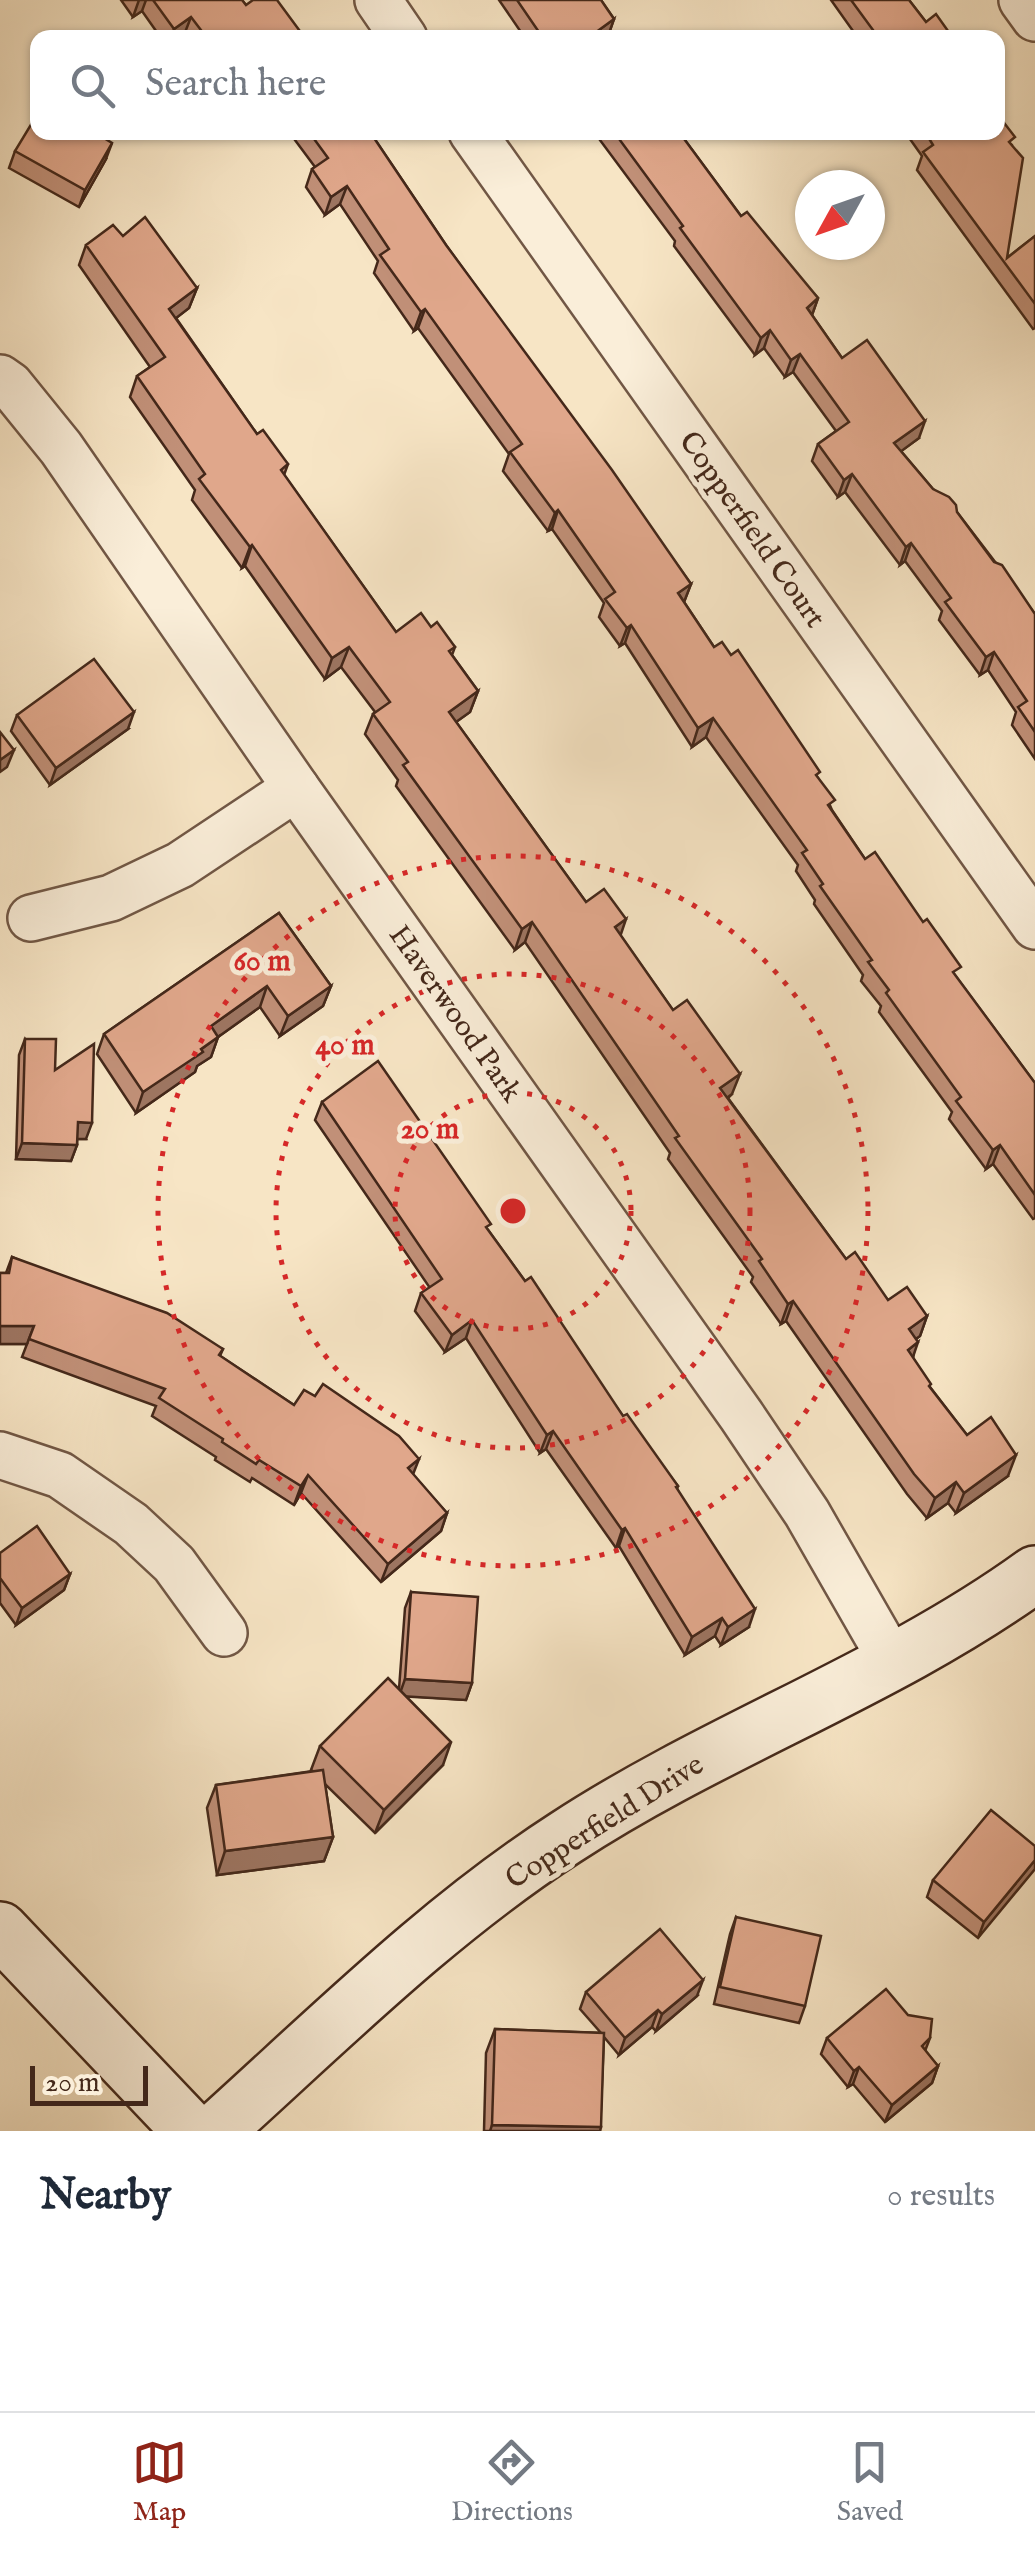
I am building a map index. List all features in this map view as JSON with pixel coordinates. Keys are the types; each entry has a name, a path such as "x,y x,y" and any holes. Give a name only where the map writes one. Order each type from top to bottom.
{"street":[{"path":"378,0 399,30"},
{"path":"1022,0 1035,18"},
{"name":"Copperfield Court","path":"478,140 1035,926"},
{"name":"Haverwood Park","path":"0,378 61,448 296,788 742,1416 807,1513 893,1662"},
{"path":"31,918 111,898 180,865 296,788"},
{"path":"0,1456 60,1474 132,1524 174,1564 224,1634"},
{"name":"Copperfield Drive","path":"216,2131 422,1946 564,1838 740,1738 893,1662 984,1611 1035,1574"},
{"path":"0,1930 191,2131"}],"building":[{"path":"153,0 242,0 246,5 253,0 277,0 299,30 201,30 191,17 174,29"},
{"path":"517,0 601,0 614,19 599,30 538,30"},
{"path":"851,0 909,0 926,22 936,14 947,30 873,30"},
{"path":"1005,124 1015,137 1009,142 1023,158 1007,258 1035,236 1035,304 923,152 933,145 930,140 1005,140"},
{"path":"30,126 30,140 112,143 85,190 15,151"},
{"path":"315,140 375,140 446,245 691,584 678,593 714,647 722,642 731,655 738,650 820,772 816,775 835,800 828,805 865,859 875,852 923,922 927,919 961,967 953,972 1035,1083 1035,1195 1000,1145 993,1150 956,1101 961,1097 886,993 889,990 868,962 872,960 820,886 823,884 802,853 807,850 713,718 698,728 631,625 627,628 605,599 615,592 558,510 555,513 510,452 522,444 425,309 421,312 380,255 389,249 347,186 331,197 312,169 328,158"},
{"path":"620,140 685,140 741,216 747,212 818,298 807,308 842,358 867,340 925,421 894,443 933,489 956,505 957,512 994,562 1002,565 1035,614 1035,732 1018,707 1027,701 994,652 986,657 945,602 951,598 911,543 906,547 852,474 844,480 818,444 849,422 800,354 791,360 770,330 761,338 680,228 683,226"},
{"path":"145,217 197,288 169,309 257,434 263,430 288,464 281,470 396,632 421,613 431,627 437,622 455,647 449,651 478,691 449,712 586,902 604,889 626,919 615,927 673,1010 687,1000 740,1074 720,1088 846,1259 855,1252 888,1300 907,1287 927,1316 909,1329 918,1342 908,1350 929,1386 967,1435 991,1417 1016,1455 964,1493 956,1482 935,1498 914,1474 793,1301 788,1304 759,1261 762,1259 675,1138 679,1136 532,922 522,929 403,765 408,762 373,714 390,702 349,647 332,658 252,545 199,479 205,474 137,376 165,357 86,245 113,225 123,236"},
{"path":"94,659 134,712 56,768 17,715"},
{"path":"0,732 14,750 0,760"},
{"path":"279,913 331,986 288,1016 267,986 211,1026 218,1037 201,1049 203,1052 143,1092 104,1034"},
{"path":"25,1039 56,1039 55,1070 94,1044 92,1123 78,1122 77,1145 22,1143"},
{"path":"378,1061 491,1224 486,1227 525,1281 531,1277 623,1416 627,1414 678,1486 755,1609 728,1627 722,1618 692,1637 625,1528 622,1530 553,1431 547,1435 472,1320 452,1335 421,1293 442,1279 322,1102"},
{"path":"12,1257 167,1313 223,1349 219,1355 294,1405 304,1390 315,1396 323,1384 399,1436 419,1459 408,1468 447,1513 388,1564 308,1475 301,1486 259,1460 256,1464 159,1398 165,1389 29,1339 34,1326 0,1326 0,1273 9,1273"},
{"path":"37,1526 70,1574 22,1608 0,1578 0,1553"},
{"path":"411,1592 478,1597 472,1683 405,1679"},
{"path":"388,1678 451,1742 384,1810 320,1746"},
{"path":"323,1770 333,1837 225,1851 216,1785"},
{"path":"991,1810 1035,1846 1035,1860 984,1922 933,1880"},
{"path":"736,1917 821,1936 805,2006 720,1987"},
{"path":"660,1929 703,1980 625,2038 586,1992"},
{"path":"886,1989 908,2015 932,2019 930,2038 922,2046 938,2066 892,2105 859,2067 854,2071 827,2038"},
{"path":"495,2029 604,2033 601,2127 492,2125"}]}
